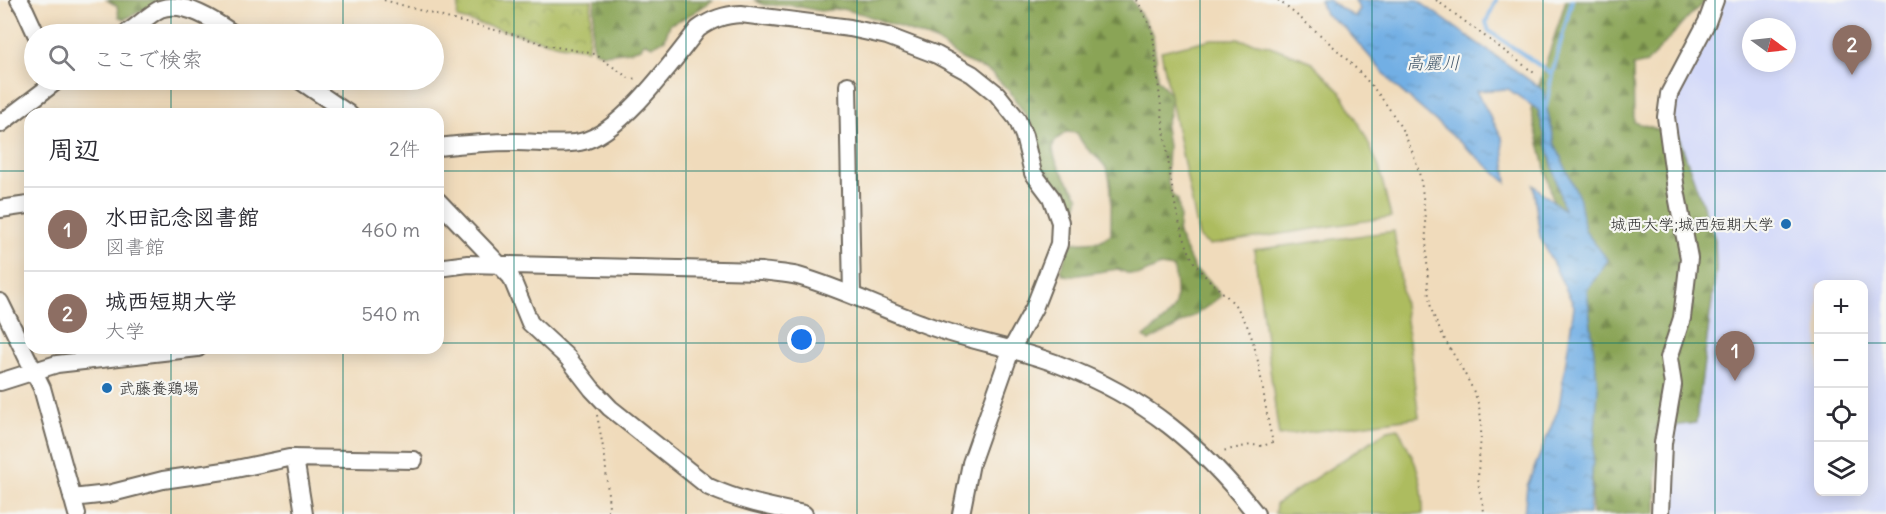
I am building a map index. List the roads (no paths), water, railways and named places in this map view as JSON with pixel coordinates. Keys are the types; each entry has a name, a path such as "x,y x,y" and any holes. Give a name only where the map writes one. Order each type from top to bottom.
{"street":[{"path":"19,0 31,24"},
{"path":"1660,514 1663,443 1672,385 1669,358 1682,318 1689,258 1676,190 1666,117 1669,94 1707,22 1715,0"},
{"path":"139,24 161,9 176,5 192,10 216,24"},
{"path":"444,146 477,143 582,142 600,133 640,102 698,29 724,15 741,14 850,28 887,36 937,55 972,74 998,94 1017,119 1024,136 1033,173 1051,197 1060,222 1059,244 1034,308 1011,350 971,463 961,514"},
{"path":"848,85 852,295"},
{"path":"0,124 43,90"},
{"path":"314,90 340,108"},
{"path":"0,209 24,206"},
{"path":"444,207 511,277 531,322 568,358 610,408 709,487 758,504 804,514"},
{"path":"444,267 468,264 762,271 796,275 923,324 1059,364 1105,384 1169,424 1209,459 1256,514"},
{"path":"0,302 24,350"},
{"path":"26,354 42,388 77,514"},
{"path":"0,382 34,370 72,362 144,354"},
{"path":"72,498 108,494 163,480 295,458 414,460"},
{"path":"295,458 304,514"}],"water":[{"name":"高麗川","path":"1320,0 1328,0 1355,17 1360,9 1354,0 1417,0 1543,90 1555,144 1580,200 1585,231 1608,260 1587,290 1598,388 1589,514 1524,514 1527,486 1559,407 1574,306 1540,237 1533,185 1564,210 1538,110 1508,89 1476,91 1502,137 1507,183 1394,85 1345,28 1325,14"}],"waterway":[{"path":"1496,0 1486,22 1489,31 1552,74"},
{"path":"1546,107 1552,74 1572,0"}],"place":[{"name":"城西短期大学","path":"1852,75"},
{"name":"城西大学;城西短期大学","path":"1786,224"},
{"name":"水田記念図書館","path":"1735,381"},
{"name":"武藤養鶏場","path":"107,388"}]}
